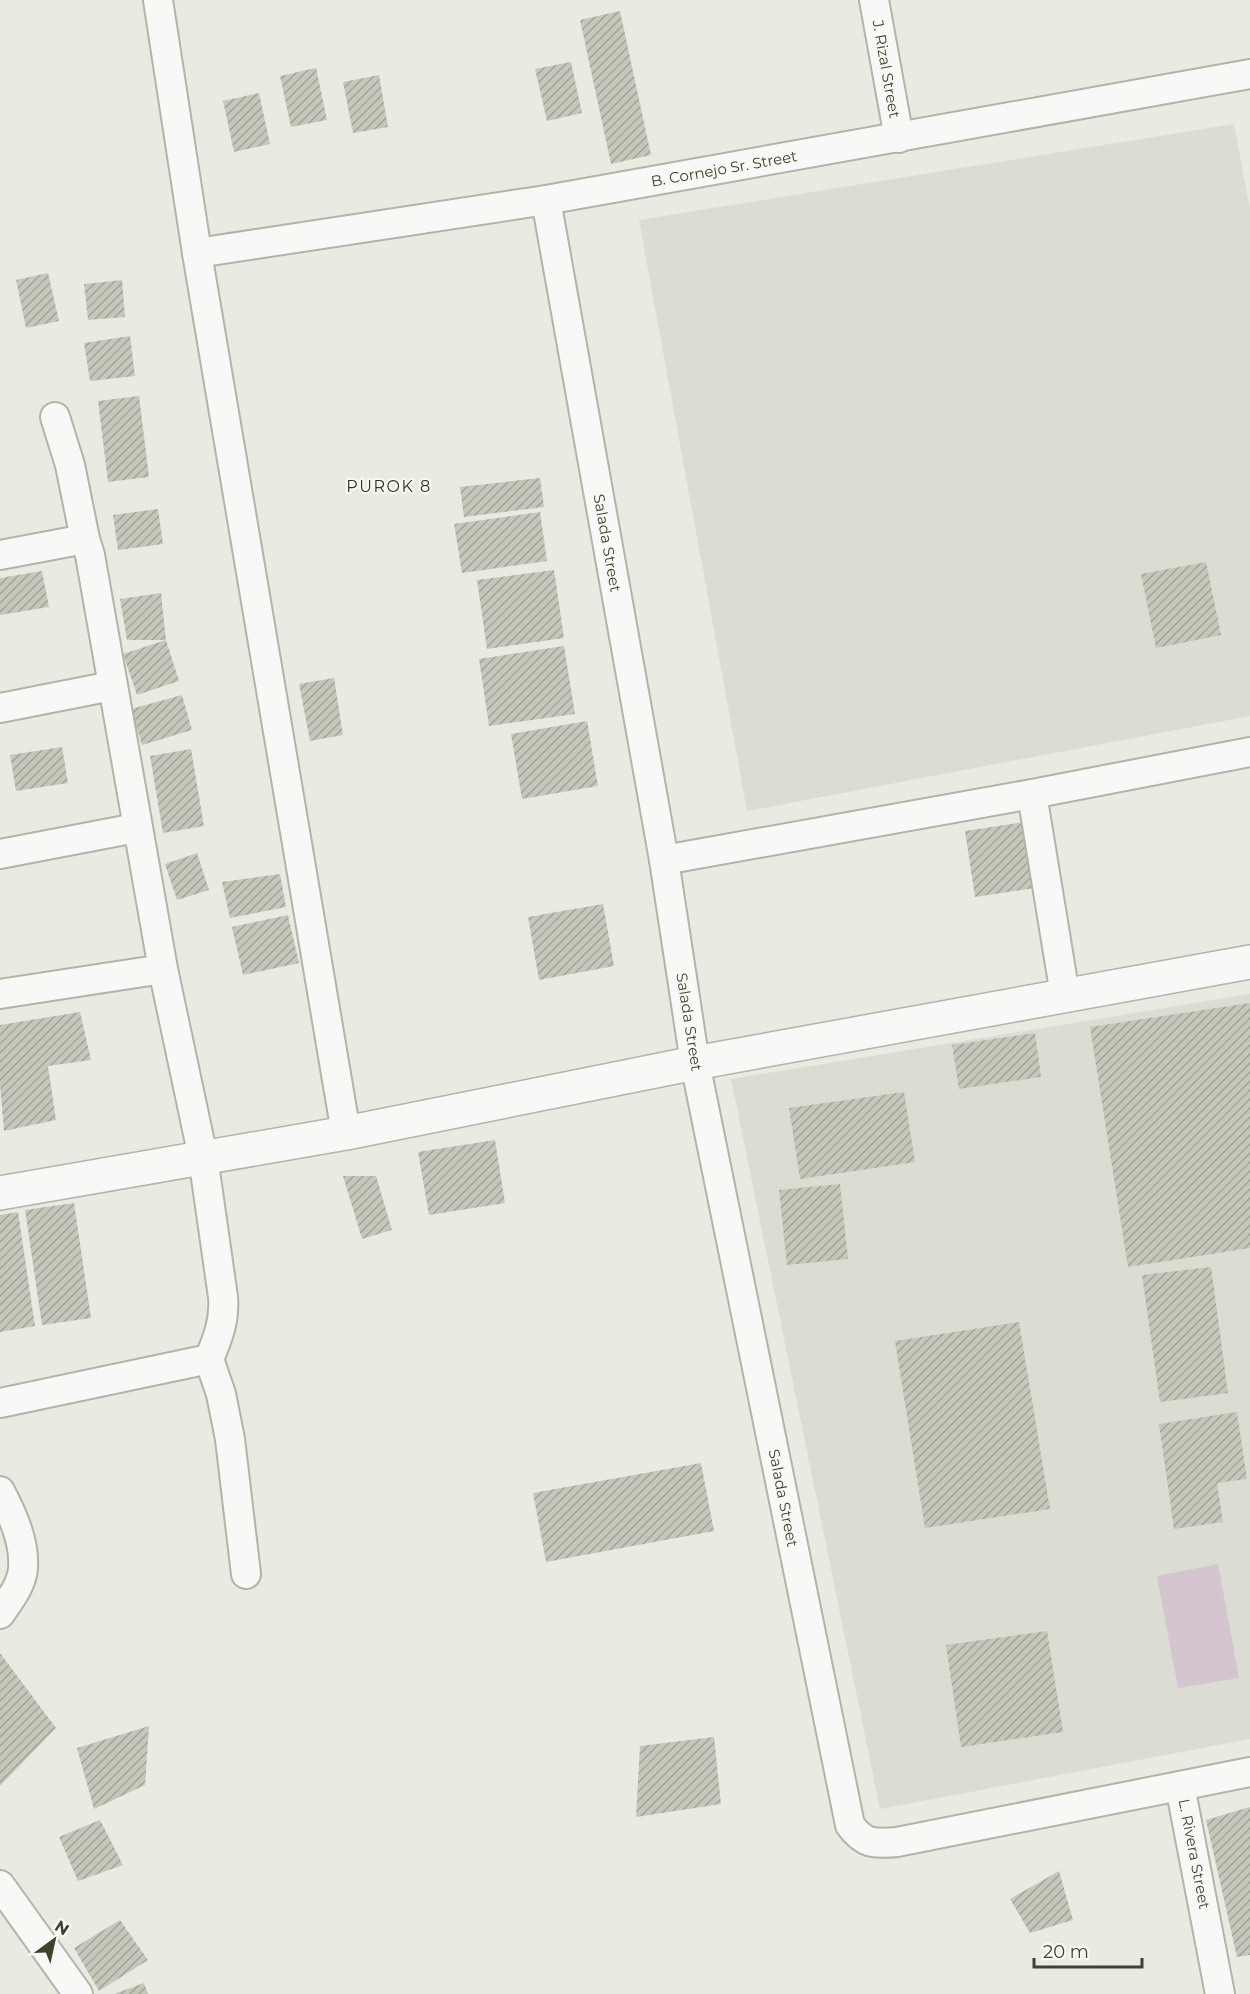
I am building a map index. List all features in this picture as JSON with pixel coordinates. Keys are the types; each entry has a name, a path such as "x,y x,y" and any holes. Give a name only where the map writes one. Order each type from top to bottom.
{"street":[{"path":"158,0 197,253 346,1133"},
{"name":"J. Rizal Street","path":"874,0 898,138"},
{"name":"B. Cornejo Sr. Street","path":"197,253 546,200 1250,74"},
{"name":"Salada Street","path":"546,200 664,860 695,1063 850,1825 858,1837 869,1842 897,1842 1180,1786"},
{"path":"55,417 70,465 90,555 126,756 136,828 202,1157 224,1310 221,1332 208,1359 221,1394 230,1439 246,1574"},
{"path":"0,555 85,539"},
{"path":"0,708 112,686"},
{"path":"664,860 1250,752"},
{"path":"1032,794 1065,994"},
{"path":"0,854 136,828"},
{"path":"0,1193 346,1133 695,1063 1250,962"},
{"path":"0,994 163,969"},
{"path":"0,1403 208,1359"},
{"path":"0,1491 14,1517 23,1569 14,1595 0,1614"},
{"path":"1180,1786 1250,1772"},
{"name":"L. Rivera Street","path":"1180,1786 1220,1994"},
{"path":"0,1885 78,1994"}],"shaded area":[{"path":"1234,124 1250,209 1250,716 747,811 639,220"},
{"path":"1250,994 1250,1739 880,1809 731,1079"},
{"path":"1218,1564 1239,1678 1178,1688 1157,1576"}],"building":[{"path":"620,11 651,155 611,164 580,20"},
{"path":"571,62 582,113 547,121 535,69"},
{"path":"316,68 327,120 291,127 280,76"},
{"path":"379,75 388,127 353,133 343,82"},
{"path":"259,93 270,144 234,152 223,101"},
{"path":"48,273 59,321 26,328 16,280"},
{"path":"122,280 125,317 88,320 84,284"},
{"path":"130,336 135,376 90,381 84,343"},
{"path":"139,396 149,477 108,482 98,401"},
{"path":"540,478 544,507 464,517 460,487"},
{"path":"158,509 163,544 118,550 113,515"},
{"path":"540,512 547,561 462,573 454,524"},
{"path":"1206,562 1221,635 1156,648 1141,574"},
{"path":"554,570 564,638 487,649 477,580"},
{"path":"42,571 49,607 0,615 0,578"},
{"path":"161,593 166,640 127,640 120,599"},
{"path":"166,640 179,681 137,695 123,654"},
{"path":"564,646 575,714 489,726 479,659"},
{"path":"334,678 343,735 310,741 299,684"},
{"path":"182,695 192,730 142,745 131,709"},
{"path":"587,721 598,786 522,799 511,734"},
{"path":"62,747 68,783 16,791 10,755"},
{"path":"191,749 204,826 163,833 150,756"},
{"path":"1025,822 1035,888 975,897 965,831"},
{"path":"197,853 209,890 177,900 165,864"},
{"path":"280,874 286,907 230,918 222,882"},
{"path":"603,904 614,966 539,980 528,917"},
{"path":"288,915 299,963 243,975 232,927"},
{"path":"1250,1003 1250,1248 1128,1267 1090,1027"},
{"path":"80,1012 91,1060 48,1066 56,1120 4,1131 0,1084 0,1025"},
{"path":"1035,1033 1041,1077 959,1089 952,1045"},
{"path":"904,1092 915,1162 800,1179 789,1108"},
{"path":"495,1140 505,1203 429,1215 418,1152"},
{"path":"343,1176 376,1176 392,1230 362,1239"},
{"path":"840,1184 848,1259 787,1265 779,1190"},
{"path":"74,1203 91,1318 42,1325 25,1210"},
{"path":"18,1212 35,1326 0,1332 0,1215"},
{"path":"1211,1267 1228,1393 1160,1402 1142,1275"},
{"path":"1019,1322 1050,1509 925,1528 895,1341"},
{"path":"1237,1412 1247,1479 1217,1483 1223,1522 1174,1529 1159,1424"},
{"path":"701,1463 714,1531 546,1562 533,1493"},
{"path":"1047,1631 1063,1732 961,1747 946,1645"},
{"path":"0,1653 56,1728 0,1786"},
{"path":"149,1726 145,1785 94,1809 77,1748"},
{"path":"714,1737 721,1804 636,1817 640,1746"},
{"path":"1250,1807 1250,1955 1237,1957 1206,1820"},
{"path":"100,1820 123,1865 78,1881 59,1837"},
{"path":"1059,1871 1073,1920 1030,1933 1010,1899"},
{"path":"120,1920 148,1960 99,1991 74,1948"},
{"path":"144,1983 148,1994 114,1994"}],"district":[{"name":"PUROK 8","path":"389,486"}]}
